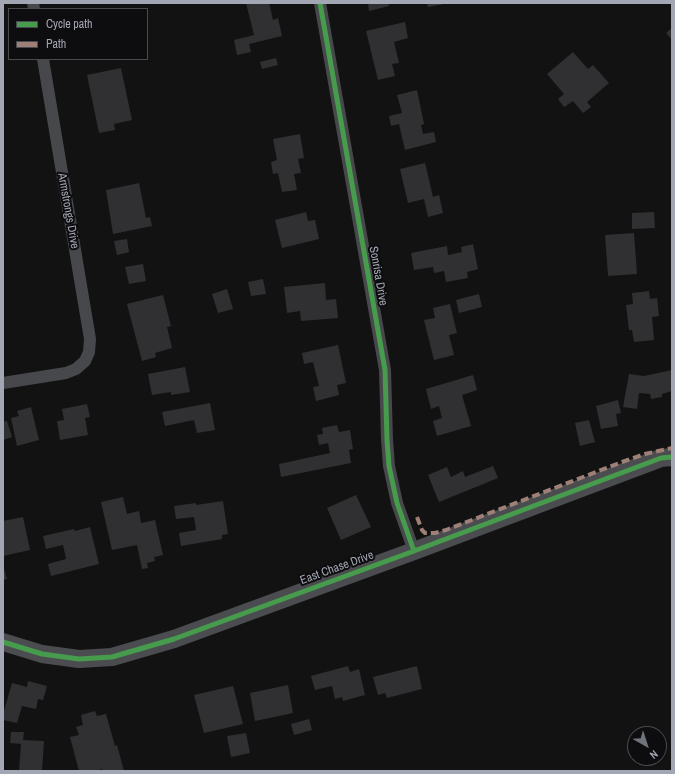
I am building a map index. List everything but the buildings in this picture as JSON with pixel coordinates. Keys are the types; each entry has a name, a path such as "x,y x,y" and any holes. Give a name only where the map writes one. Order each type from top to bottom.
{"street":[{"name":"Sonrisa Drive","path":"320,3 385,370 389,466 397,503 414,551"},
{"name":"Armstrongs Drive","path":"3,383 66,373 76,369 84,361 89,352 90,339 43,60"},
{"name":"East Chase Drive","path":"3,642 42,654 79,659 112,657 174,638 414,551 661,458 672,457"}],"marked path":[{"path":"417,517 422,530 425,533 435,533 622,462 645,454 672,448"}],"cycle path":[{"path":"320,3 385,370 389,466 397,503 414,551"},
{"path":"3,642 42,654 79,659 112,657 174,639 661,458 672,457"}]}
